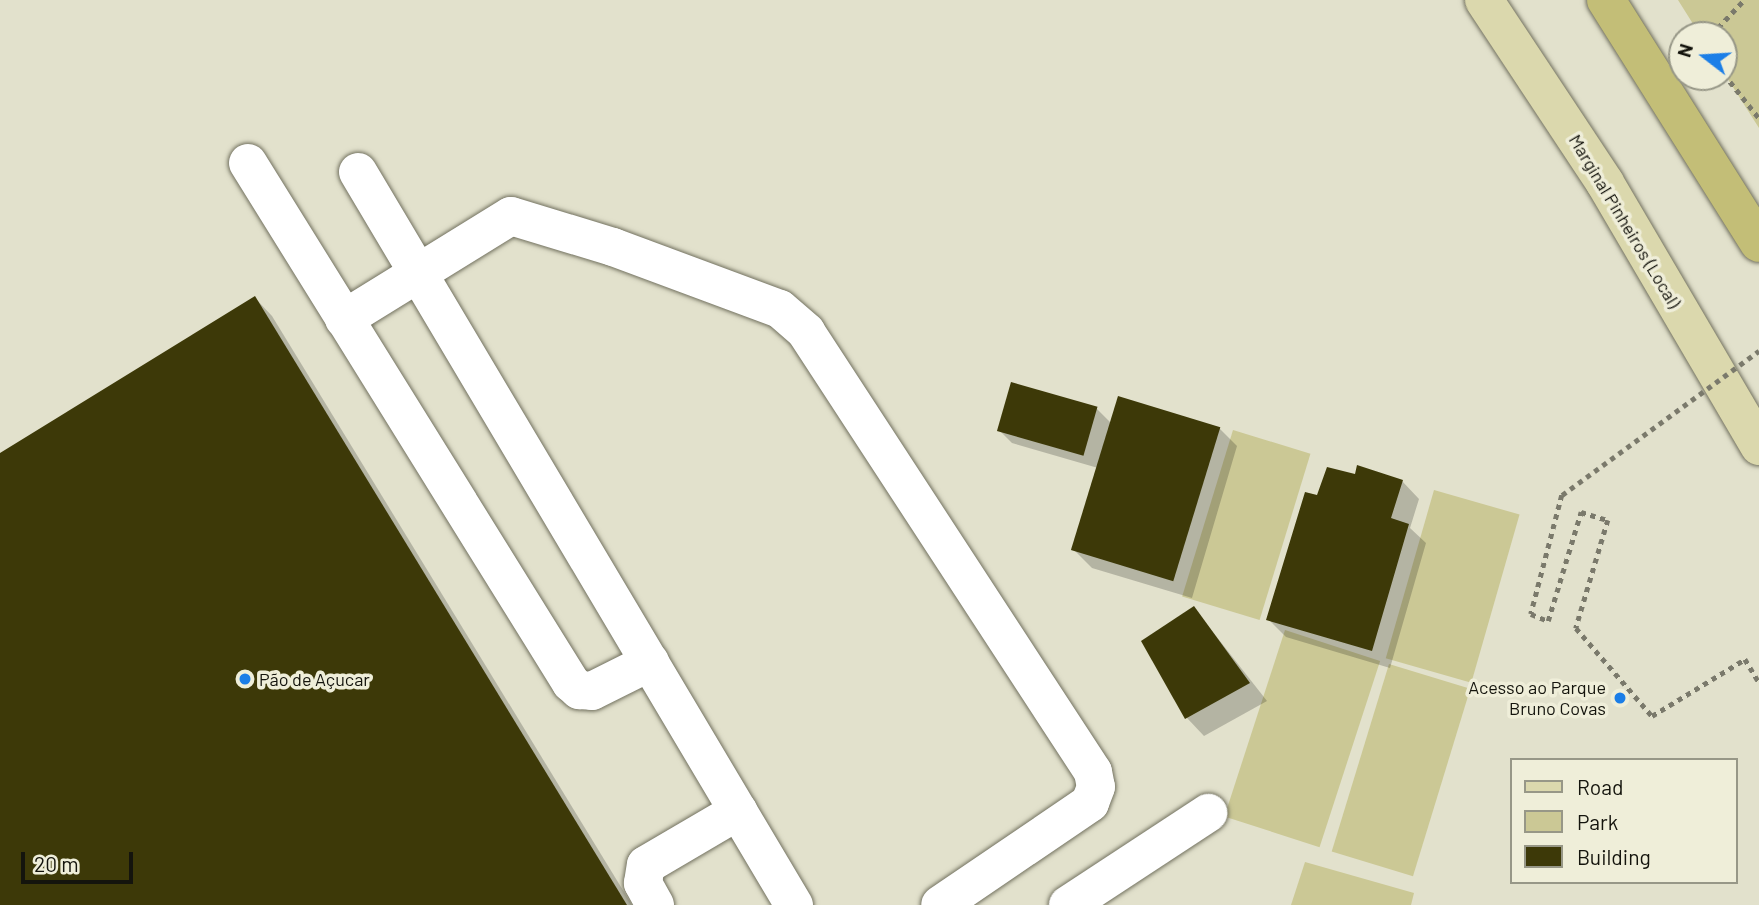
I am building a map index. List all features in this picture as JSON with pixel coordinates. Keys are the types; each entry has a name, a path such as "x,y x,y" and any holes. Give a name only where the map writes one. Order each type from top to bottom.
{"highway":[{"path":"1606,0 1759,243"}],"main road":[{"name":"Marginal Pinheiros (Local)","path":"1485,0 1605,183 1759,446"}],"lane":[{"path":"248,163 572,683 579,690 592,691 649,662"},
{"path":"358,172 794,905"},
{"path":"344,319 498,221 526,217 780,309 806,331 1093,772 1096,787 1090,803 940,905"},
{"path":"655,905 643,883 646,866 738,811"},
{"path":"1068,905 1208,813"}],"path":[{"path":"1725,21 1744,0"},
{"path":"1738,91 1759,118"},
{"path":"1759,351 1562,495 1531,614 1548,621 1581,512 1608,520 1576,628 1652,716 1745,659 1759,682"}],"green space":[{"path":"1678,0 1759,0 1759,128 1735,91 1738,91 1738,21 1691,21"},
{"path":"1233,430 1310,454 1260,620 1182,596"},
{"path":"1434,490 1520,515 1471,683 1386,658"},
{"path":"1285,630 1380,661 1320,847 1224,816"},
{"path":"1389,664 1470,689 1413,876 1332,851"},
{"path":"1305,862 1414,893 1411,905 1291,905"}],"building":[{"name":"Pão de Açucar","path":"255,296 627,905 0,905 0,453"},
{"path":"1011,382 1098,407 1083,456 997,431"},
{"path":"1118,396 1220,427 1173,581 1071,550"},
{"path":"1357,465 1403,480 1391,518 1409,524 1372,651 1266,620 1305,492 1317,495 1327,467 1355,474"},
{"path":"1194,606 1250,683 1185,719 1141,641"}],"place":[{"name":"Pão de Açucar","path":"245,679"},
{"name":"Acesso ao Parque Bruno Covas","path":"1620,698"}]}
